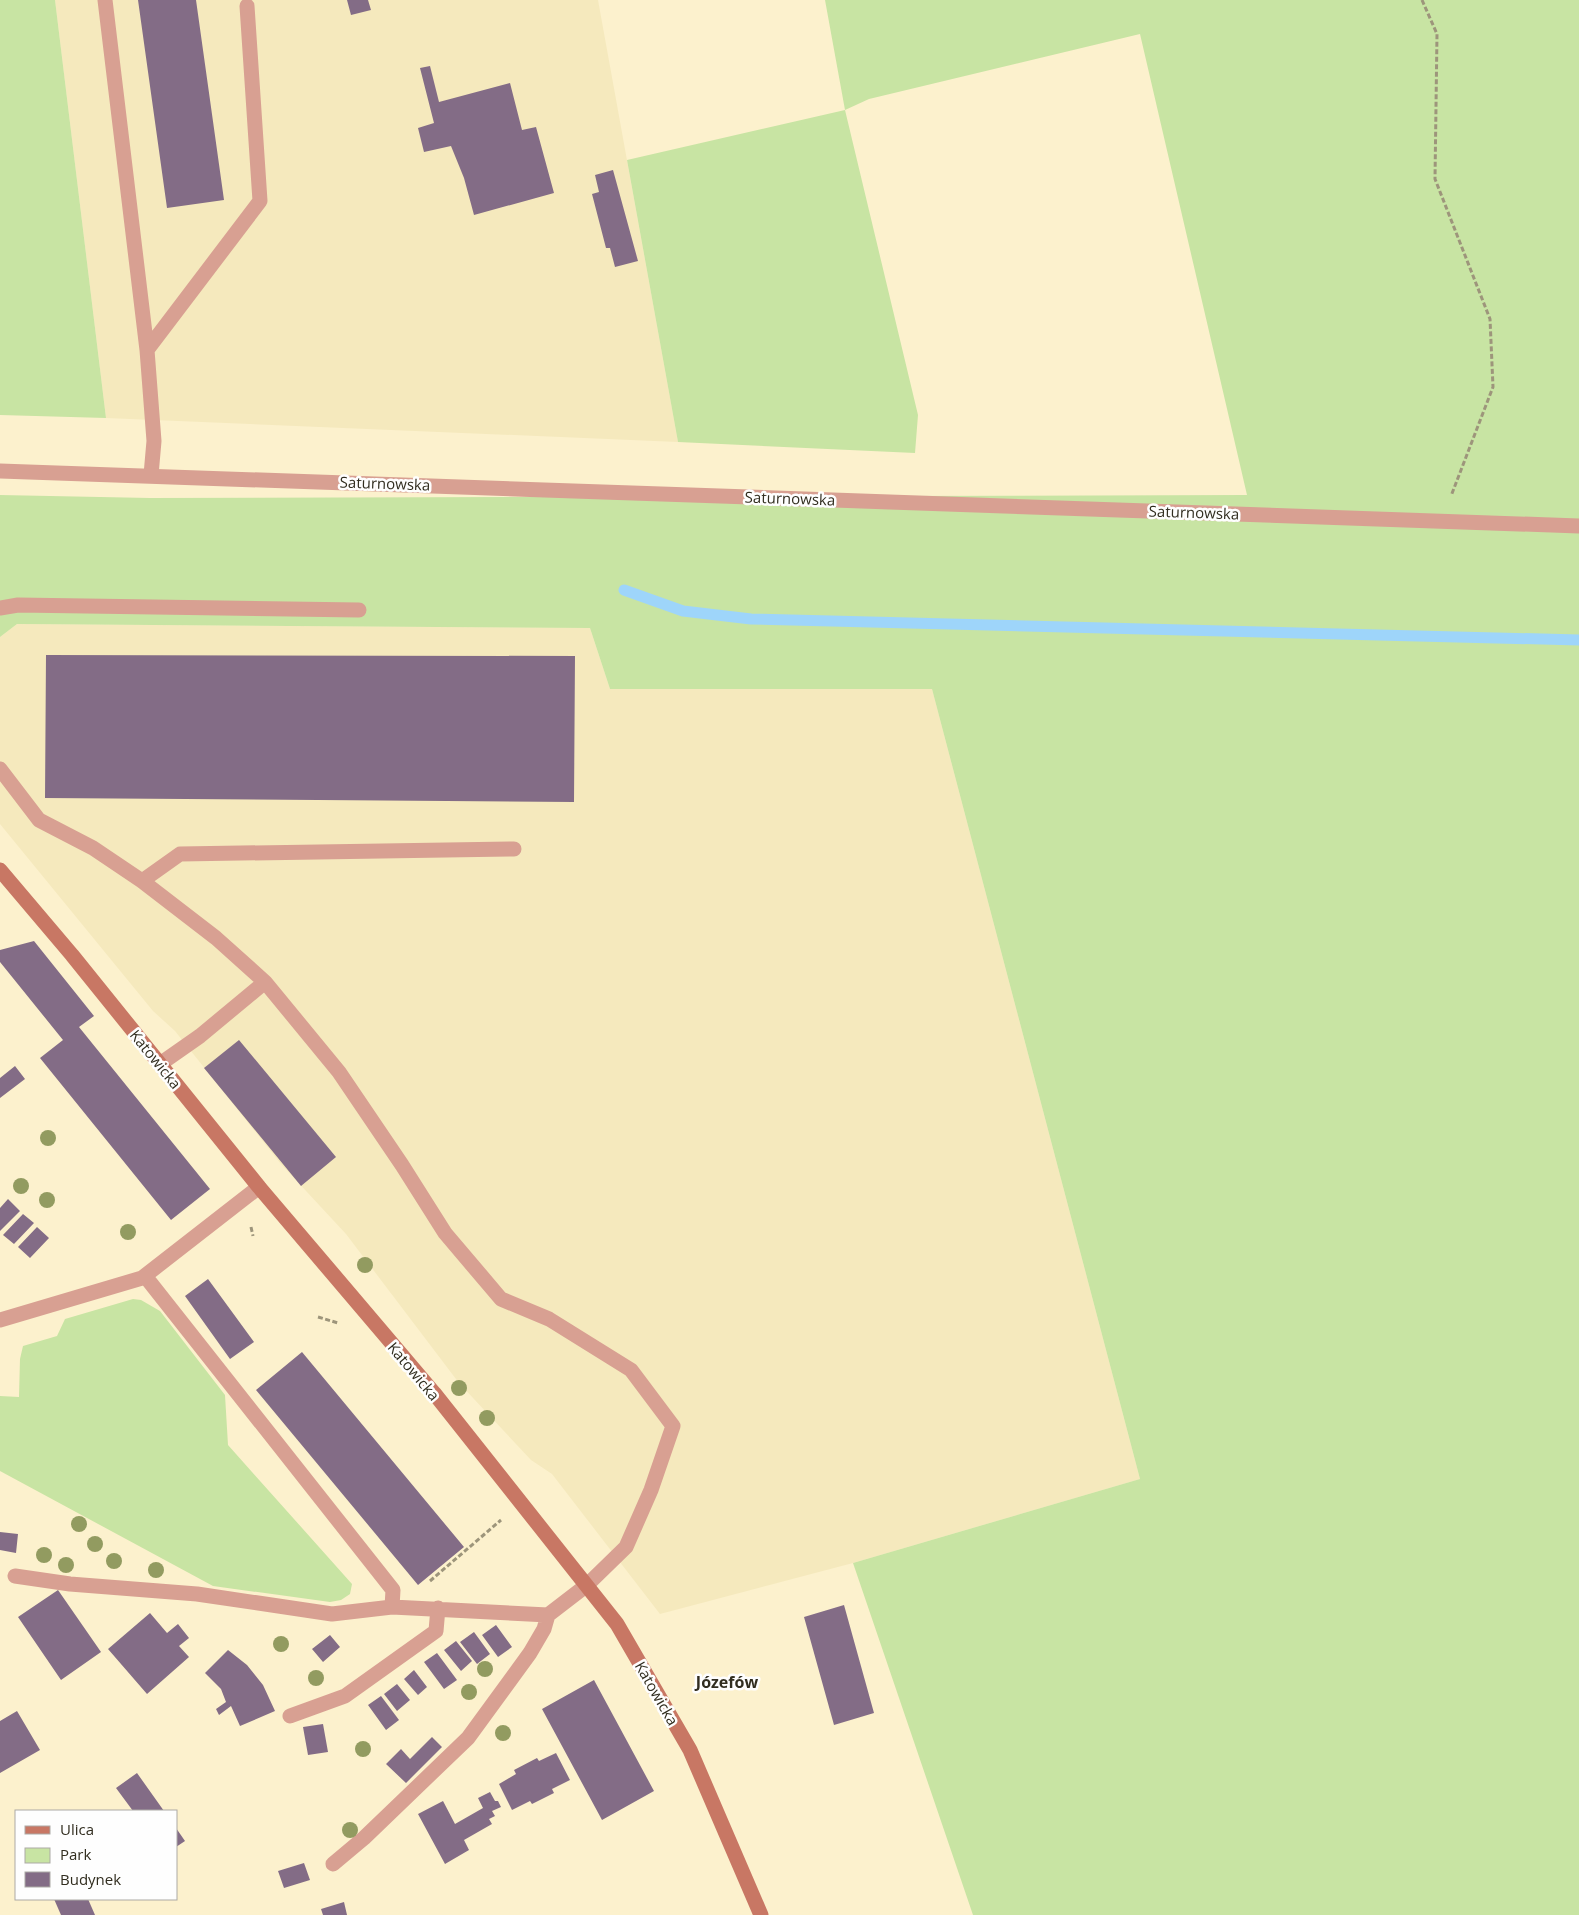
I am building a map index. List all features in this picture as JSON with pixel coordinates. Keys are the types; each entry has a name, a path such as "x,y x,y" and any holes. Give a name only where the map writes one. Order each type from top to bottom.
{"street":[{"path":"105,0 148,350 154,441 151,475"},
{"path":"148,350 260,201 247,6"},
{"name":"Saturnowska","path":"0,471 1579,526"},
{"path":"0,608 18,605 359,610"},
{"path":"0,768 39,820 93,848 142,881 216,938 265,982 339,1072 445,1233 500,1299 549,1319 631,1370 673,1426 650,1490 626,1547 586,1585 548,1615 544,1629 530,1653 468,1738 364,1838 333,1864"},
{"path":"142,881 180,854 514,849"},
{"name":"Katowicka","path":"0,870 72,955 259,1187 434,1394 617,1624 690,1750 760,1915"},
{"path":"160,1064 200,1036 265,982"},
{"path":"0,1320 144,1276 259,1187"},
{"path":"144,1276 393,1590 392,1607"},
{"path":"15,1576 70,1584 198,1594 332,1614 392,1607 548,1615"},
{"path":"290,1716 345,1696 436,1632 438,1608"}],"path":[{"path":"1422,0 1436,34 1435,180 1490,319 1494,387 1440,522"},
{"path":"424,1586 507,1515"}],"shaded area":[{"path":"55,0 598,0 678,442 106,418"},
{"path":"17,624 590,628 610,689 932,689 1140,1479 853,1563 660,1614 552,1474 531,1460 459,1383 346,1234 281,1164 175,1031 153,1011 0,824 0,637"}],"green space":[{"path":"0,0 55,0 106,418 0,415"},
{"path":"825,0 1579,0 1579,1915 973,1915 853,1563 1140,1479 932,689 610,689 590,628 17,624 0,637 0,495 150,498 1247,495 1140,34 869,99 845,110"},
{"path":"845,110 918,415 915,453 678,442 627,160"},
{"path":"133,1299 141,1300 160,1311 225,1395 228,1445 352,1584 350,1594 341,1600 330,1602 213,1586 0,1471 0,1396 19,1397 20,1359 23,1346 57,1336 65,1319"}],"building":[{"path":"138,0 196,0 224,200 167,208"},
{"path":"347,0 368,0 371,10 351,15"},
{"path":"430,66 439,102 510,83 522,130 536,127 554,193 474,215 464,178 451,146 424,152 418,128 434,123 420,68"},
{"path":"613,170 638,261 615,267 610,248 606,248 592,194 599,192 595,175"},
{"path":"46,655 575,656 574,802 45,798"},
{"path":"34,941 94,1016 79,1027 210,1189 171,1220 40,1058 63,1040 0,962 0,950"},
{"path":"239,1040 336,1157 301,1186 204,1068"},
{"path":"15,1066 25,1079 0,1098 0,1078"},
{"path":"8,1199 20,1211 0,1231 0,1208"},
{"path":"23,1214 34,1223 14,1244 3,1235"},
{"path":"37,1227 49,1238 30,1258 18,1247"},
{"path":"208,1279 254,1342 230,1359 185,1296"},
{"path":"302,1352 464,1547 418,1585 256,1390"},
{"path":"0,1532 18,1534 16,1553 0,1550"},
{"path":"58,1590 101,1652 61,1680 18,1617"},
{"path":"844,1605 874,1713 834,1725 804,1617"},
{"path":"150,1613 167,1633 178,1624 189,1638 179,1646 189,1657 147,1694 108,1649"},
{"path":"496,1625 512,1647 498,1657 482,1635"},
{"path":"474,1632 490,1654 477,1664 460,1642"},
{"path":"330,1635 340,1647 323,1662 312,1649"},
{"path":"456,1641 472,1661 461,1671 444,1650"},
{"path":"228,1650 247,1665 263,1685 275,1711 240,1726 231,1706 219,1715 216,1709 226,1702 221,1689 205,1673"},
{"path":"437,1653 457,1680 444,1689 424,1662"},
{"path":"414,1670 427,1687 418,1695 404,1679"},
{"path":"594,1680 654,1791 602,1820 542,1709"},
{"path":"397,1684 410,1700 397,1711 384,1694"},
{"path":"381,1696 399,1720 386,1730 368,1705"},
{"path":"17,1711 40,1750 0,1773 0,1721"},
{"path":"323,1724 328,1752 308,1755 303,1727"},
{"path":"432,1737 442,1747 406,1783 386,1764 401,1749 410,1759"},
{"path":"556,1753 570,1780 552,1789 554,1793 532,1804 530,1801 512,1810 499,1784 516,1774 514,1770 537,1758 539,1761"},
{"path":"137,1773 163,1810 132,1810 116,1788"},
{"path":"490,1792 501,1807 492,1811 495,1816 489,1819 492,1824 464,1840 469,1850 445,1864 418,1814 443,1801 455,1824 483,1808 478,1798"},
{"path":"178,1831 185,1841 178,1846"},
{"path":"304,1863 310,1880 284,1888 278,1871"},
{"path":"54,1900 88,1900 95,1915 61,1915"},
{"path":"344,1902 347,1915 323,1915 321,1909"}],"waterway":[{"path":"624,590 683,611 751,619 1579,640"}],"district":[{"name":"Józefów","path":"727,1682"}]}
